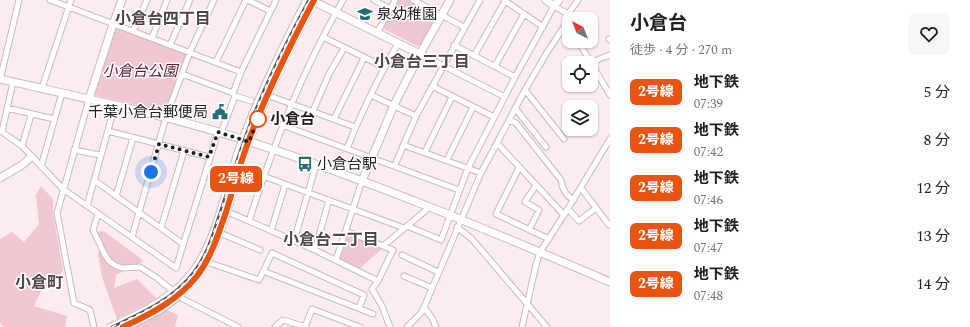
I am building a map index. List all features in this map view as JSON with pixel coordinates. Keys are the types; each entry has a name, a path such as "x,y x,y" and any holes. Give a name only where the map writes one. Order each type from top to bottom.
{"street":[{"path":"20,0 0,80 42,88 166,117 246,141 362,181 450,215 610,282"},
{"path":"50,0 241,72"},
{"path":"42,88 71,0"},
{"path":"94,327 90,310 74,302 57,213 89,99 122,0"},
{"path":"133,31 147,0"},
{"path":"152,38 167,0"},
{"path":"170,45 190,0"},
{"path":"132,237 166,117 190,52 214,0"},
{"path":"216,62 247,0 270,11"},
{"path":"13,82 2,132 22,146 63,189 176,268 209,157 234,94 241,72 276,0"},
{"path":"311,0 505,97"},
{"path":"111,327 122,325 152,314 198,274 207,262 220,233 246,141 311,0"},
{"path":"176,294 194,271 208,246 268,78 311,0"},
{"path":"250,221 263,176 291,103 323,36 343,0"},
{"path":"374,0 390,9"},
{"path":"377,33 395,0"},
{"path":"413,0 421,2 441,16 464,27"},
{"path":"336,260 362,181 394,105 450,0"},
{"path":"395,165 416,116 480,0"},
{"path":"474,56 504,0 543,27"},
{"path":"546,0 556,3 566,12"},
{"path":"569,12 578,0"},
{"path":"263,176 441,240 468,168 515,76 556,3"},
{"path":"495,66 524,14"},
{"path":"407,327 419,316 424,307 480,173 524,90 562,31"},
{"path":"323,36 384,67"},
{"path":"347,149 355,127 384,67 398,43"},
{"path":"454,45 515,76"},
{"path":"313,111 329,74 344,48"},
{"path":"598,60 610,55"},
{"path":"334,119 364,58"},
{"path":"182,74 251,101"},
{"path":"598,74 610,95"},
{"path":"432,86 494,117"},
{"path":"524,90 564,139"},
{"path":"41,167 62,93"},
{"path":"267,95 355,127"},
{"path":"371,95 416,116"},
{"path":"425,152 452,97"},
{"path":"87,206 115,105"},
{"path":"447,160 473,107"},
{"path":"7,108 54,119"},
{"path":"515,108 546,147"},
{"path":"22,146 32,114"},
{"path":"509,120 516,123 562,180 562,188 570,198 574,200"},
{"path":"282,125 371,158 395,165 459,190"},
{"path":"108,131 209,157"},
{"path":"116,196 132,138"},
{"path":"522,327 526,304 540,252 574,200 605,145 610,139"},
{"path":"496,143 564,216"},
{"path":"403,145 480,173"},
{"path":"74,150 100,155"},
{"path":"161,228 184,151"},
{"path":"0,178 22,165 31,157"},
{"path":"294,241 316,165"},
{"path":"519,168 496,214 549,239"},
{"path":"94,180 183,244"},
{"path":"272,231 285,185"},
{"path":"529,230 539,210 525,202 536,185"},
{"path":"581,188 609,225"},
{"path":"315,250 329,200"},
{"path":"383,246 428,207"},
{"path":"568,209 579,221 596,208"},
{"path":"226,211 315,250 378,281"},
{"path":"98,214 93,230 109,261 122,268 140,268 157,278 176,294 238,327"},
{"path":"457,227 472,239 547,327"},
{"path":"346,231 393,250 378,281 372,289 382,306 390,327"},
{"path":"220,233 260,250"},
{"path":"207,262 259,280 272,254 364,295 359,308"},
{"path":"402,255 438,272"},
{"path":"264,271 373,314"},
{"path":"404,276 432,288"},
{"path":"424,307 432,318 436,327"},
{"path":"275,327 283,320 305,327 312,309 360,327"}],"green space":[{"path":"397,0 411,0 438,14 422,45 417,46 382,28"},
{"name":"小倉台公園","path":"116,26 187,54 166,112 94,95"},
{"path":"41,186 53,199 53,214 63,270 58,279 41,291 34,306 67,316 65,327 4,327 0,323 0,239 12,232 24,242 39,224 36,195"},
{"path":"100,231 105,232 144,261 116,275 114,288 137,279 157,299 117,319 102,277 98,254 102,244 97,234"},
{"path":"346,235 383,248 358,270 339,261"},
{"path":"167,310 178,315 175,327 134,327"}],"railway":[{"path":"112,327 146,311 167,298 186,282 199,265 216,226 242,147 266,85 309,0"}],"metro line":[{"name":"2号線","path":"123,327 163,307 181,294 188,287 206,262 219,234 250,138 274,80 314,0"}],"place":[{"name":"泉幼稚園","path":"365,14"},
{"name":"千葉小倉台郵便局","path":"220,112"},
{"name":"小倉台","path":"258,119"},
{"name":"小倉台駅","path":"305,164"}],"district":[{"name":"小倉台四丁目","path":"163,18"},
{"name":"小倉台三丁目","path":"422,61"},
{"name":"小倉台二丁目","path":"331,239"},
{"name":"小倉町","path":"39,282"}],"route":[{"path":"151,172 159,144 209,157 218,132 249,142 260,113 258,119"}]}
